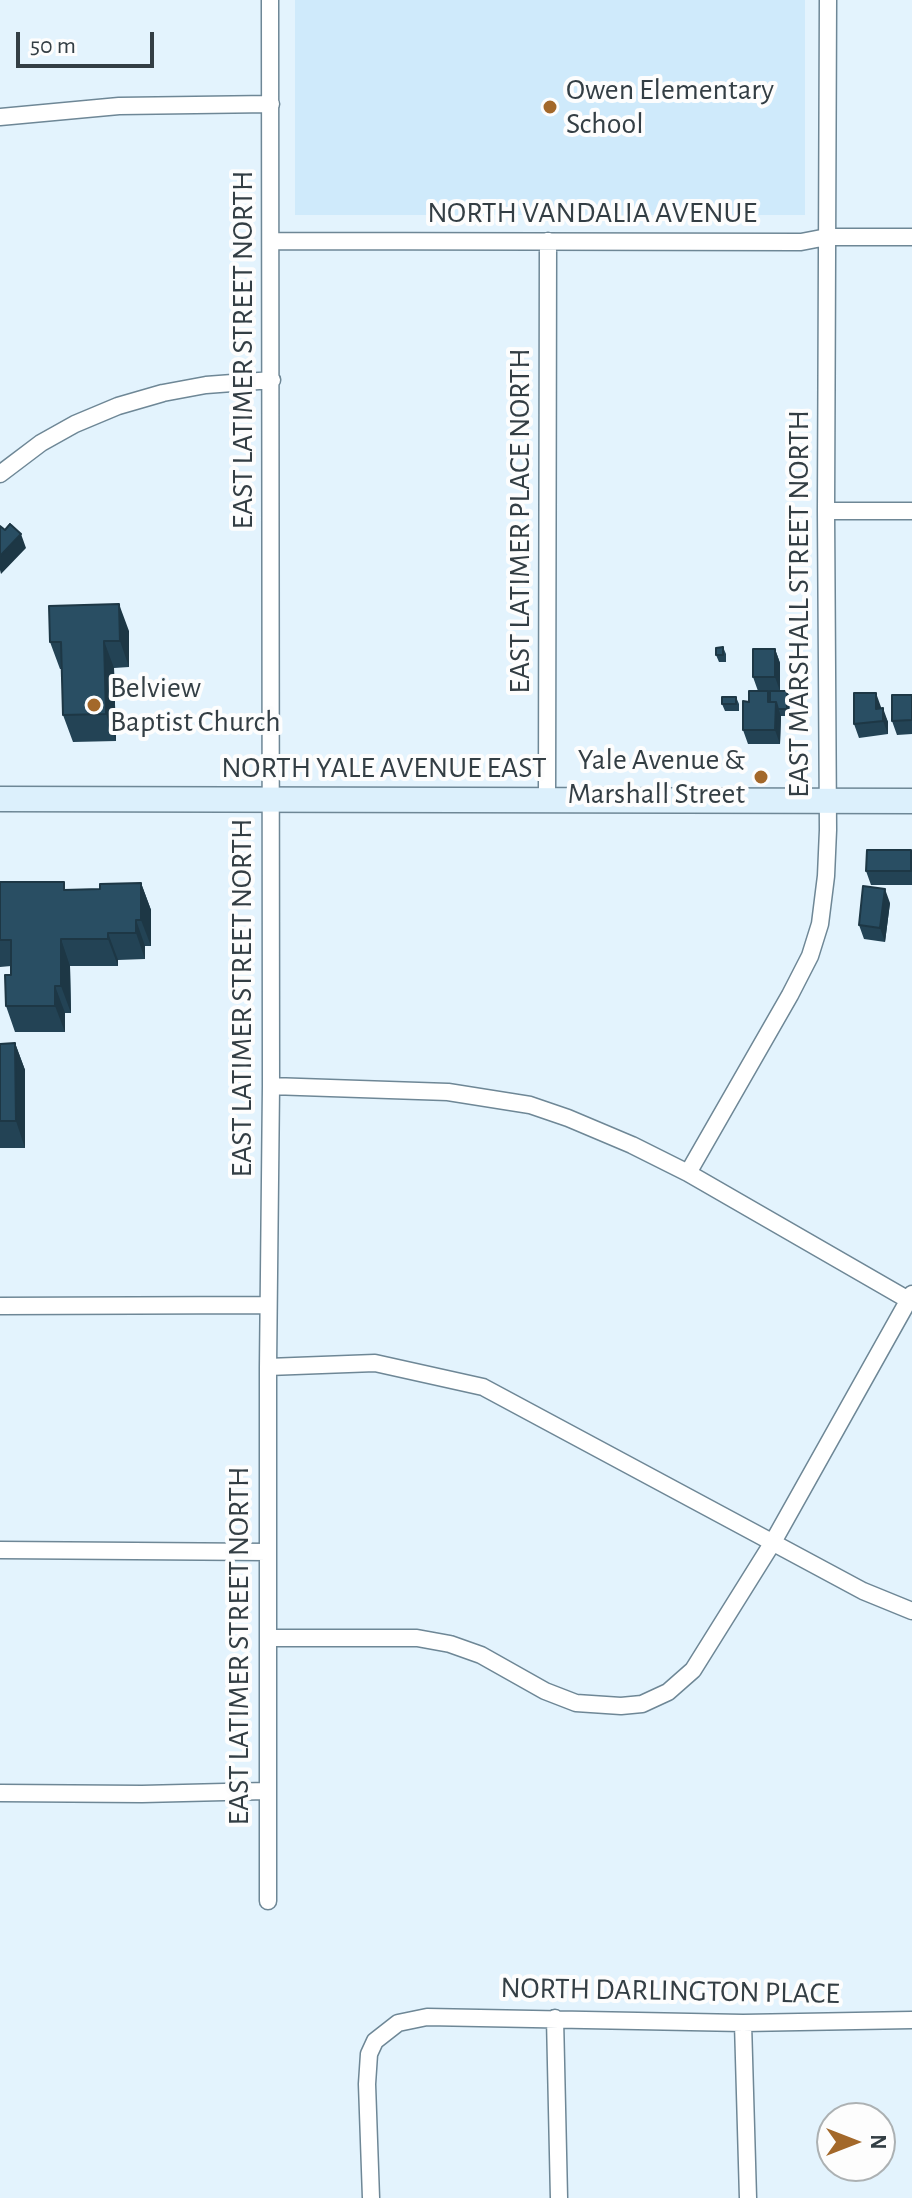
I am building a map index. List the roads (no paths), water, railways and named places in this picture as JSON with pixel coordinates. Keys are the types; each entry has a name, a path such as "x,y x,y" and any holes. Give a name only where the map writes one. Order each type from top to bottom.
{"main road":[{"name":"NORTH YALE AVENUE EAST","path":"0,799 912,801"}],"street":[{"name":"EAST LATIMER STREET NORTH","path":"268,1901 270,0"},
{"name":"EAST MARSHALL STREET NORTH","path":"688,1173 810,956 820,924 826,876 828,0"},
{"path":"0,117 119,106 271,104"},
{"name":"NORTH VANDALIA AVENUE","path":"272,241 801,242 827,237 912,237"},
{"name":"EAST LATIMER PLACE NORTH","path":"547,801 548,241"},
{"path":"0,474 41,443 118,406 206,385 272,380"},
{"path":"826,511 912,511"},
{"path":"268,1638 417,1638 450,1644 481,1655 562,1699 621,1706 642,1704 668,1692 693,1670 773,1542 911,1299 688,1173 622,1140 530,1105 448,1092 271,1086"},
{"path":"0,1306 268,1305"},
{"path":"268,1367 375,1363 483,1387 863,1591 912,1611"},
{"path":"0,1550 268,1552"},
{"path":"0,1793 266,1791"},
{"name":"NORTH DARLINGTON PLACE","path":"371,2198 367,2084 369,2054 375,2041 398,2023 427,2017 743,2023 912,2020"},
{"path":"555,2018 559,2198"},
{"path":"743,2023 748,2198"}],"place":[{"name":"Owen Elementary School","path":"550,107"},
{"name":"Belview Baptist Church","path":"94,705"},
{"name":"Yale Avenue & Marshall Street","path":"761,777"}]}
